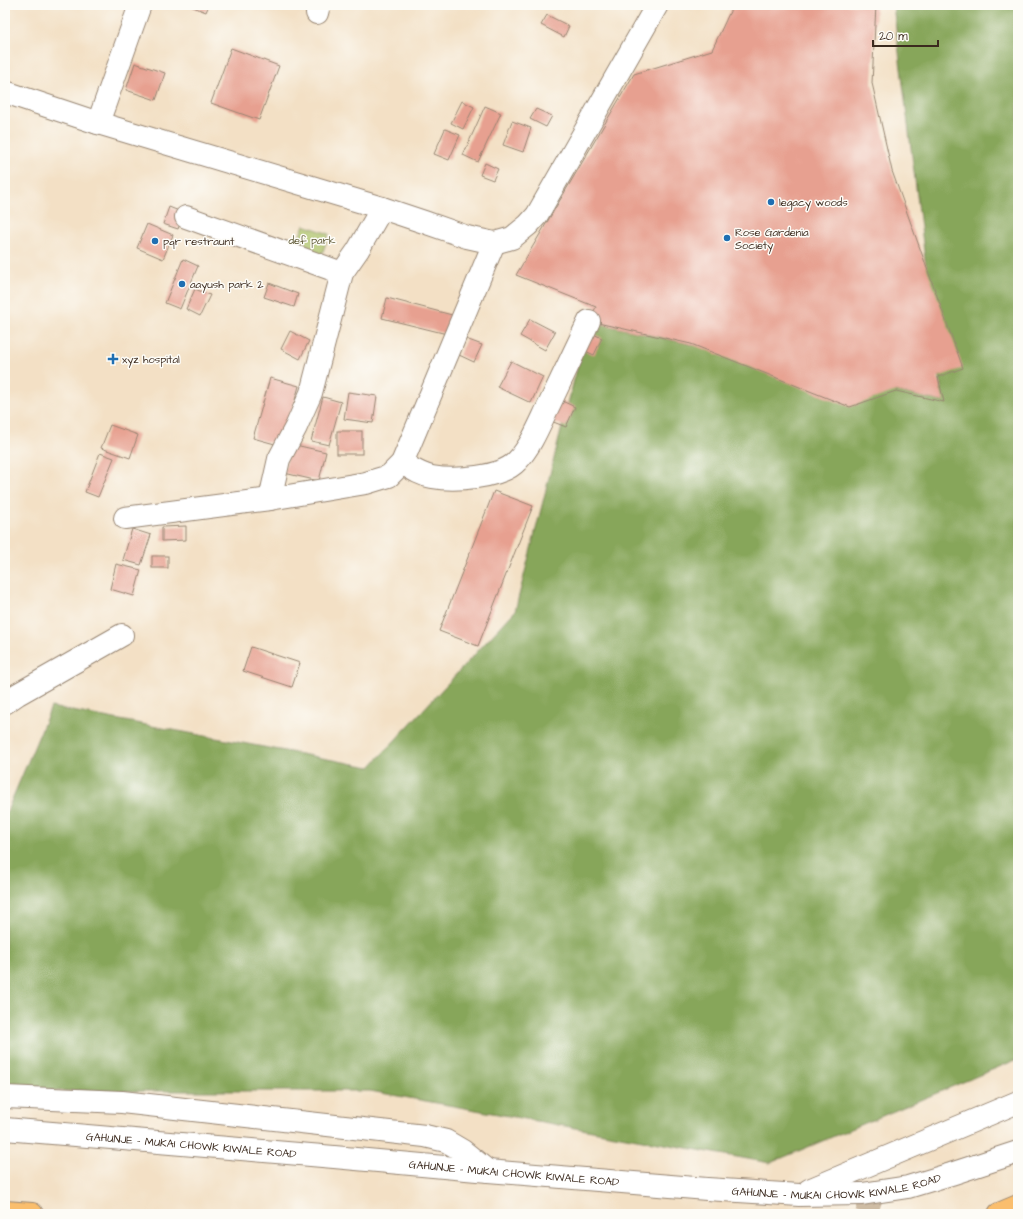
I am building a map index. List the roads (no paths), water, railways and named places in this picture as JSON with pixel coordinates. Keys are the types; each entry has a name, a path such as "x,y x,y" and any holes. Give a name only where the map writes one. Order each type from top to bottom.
{"highway":[{"path":"1000,1214 1018,1206"},
{"path":"5,1212 32,1214"}],"street":[{"path":"98,123 140,5"},
{"path":"5,92 98,123 382,208 467,237 494,243 512,238 528,225 537,215 657,5"},
{"path":"270,499 279,459 296,427 311,393 342,273 358,250 382,208"},
{"path":"186,218 342,273"},
{"path":"125,518 270,499 366,483 389,476 402,463 494,243"},
{"path":"402,463 420,474 450,480 467,479 486,475 505,470 516,463 531,444 589,321"},
{"path":"5,703 18,694 122,635"},
{"path":"5,1097 122,1102 425,1136 446,1141 463,1151 488,1171"},
{"path":"799,1194 1018,1102"},
{"name":"GAHUNJE - MUKAI CHOWK KIWALE ROAD","path":"5,1129 707,1189 799,1194 862,1194 908,1187 1018,1152"}],"tunnel":[{"path":"866,1214 874,1192"}],"place":[{"name":"legacy woods","path":"771,202"},
{"name":"Rose Gardenia Society","path":"727,238"},
{"name":"pqr restraunt","path":"155,241"},
{"name":"aayush park 2","path":"182,284"},
{"name":"xyz hospital","path":"113,359"}],"park label":[{"name":"def park","path":"312,240"}]}
